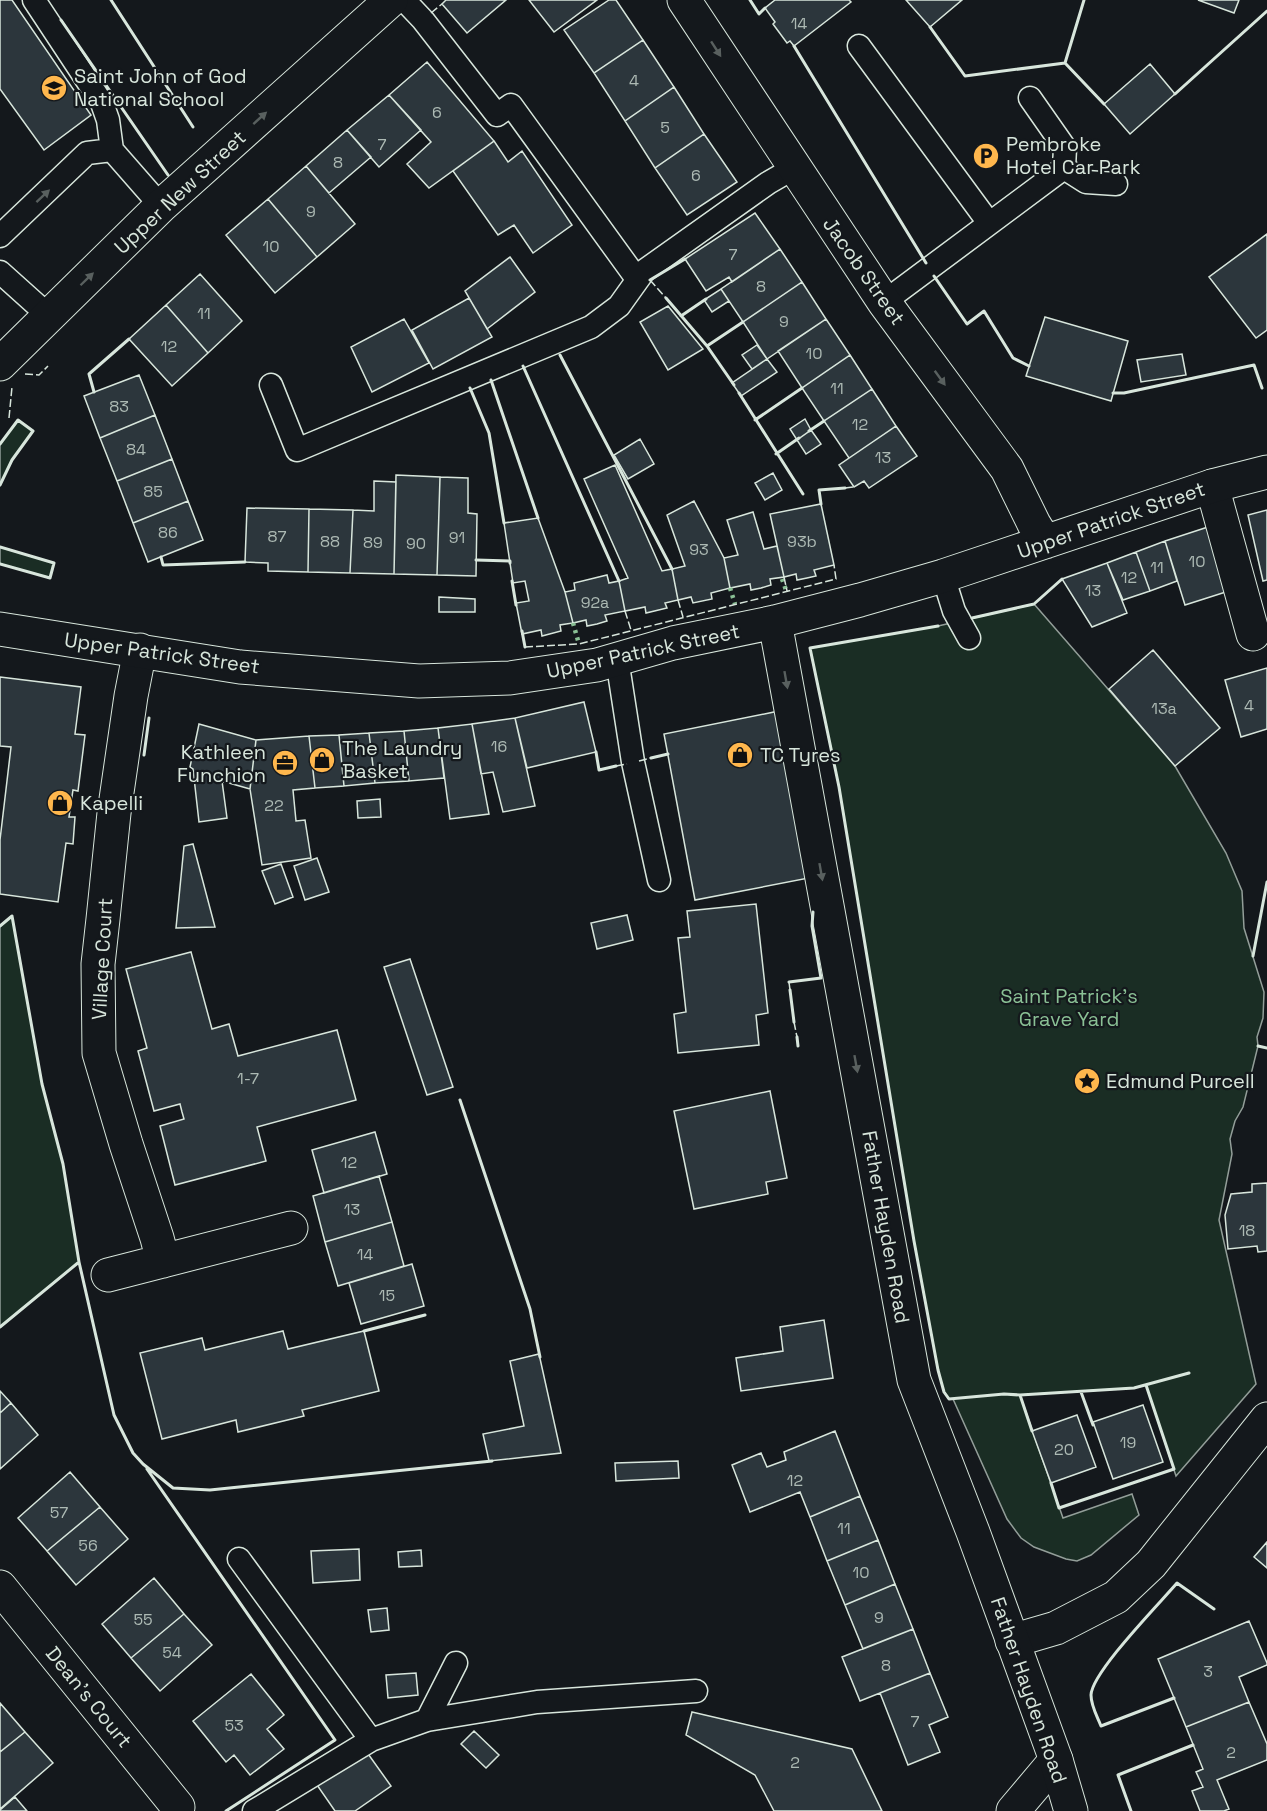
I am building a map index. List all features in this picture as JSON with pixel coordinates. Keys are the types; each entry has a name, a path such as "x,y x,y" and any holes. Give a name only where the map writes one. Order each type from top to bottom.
{"street":[{"name":"Upper New Street","path":"0,364 161,206 392,0"},
{"name":"Jacob Street","path":"684,0 884,302 1007,469 1034,524 1046,542"},
{"name":"Upper Patrick Street","path":"0,629 240,667 419,681 510,678 597,665 673,643 775,622 943,576 1212,486 1267,472"},
{"path":"1212,486 1253,636"},
{"name":"Father Hayden Road","path":"775,622 914,1380 973,1532 1056,1761 1071,1811"},
{"name":"Village Court","path":"140,650 114,813 98,964 99,1053 163,1261"},
{"path":"108,1275 291,1228"},
{"path":"1012,1641 1056,1628 1116,1597 1151,1564 1267,1419"},
{"name":"Dean's Court","path":"0,1587 178,1807"},
{"path":"1013,1811 1056,1761"}],"lane":[{"path":"34,0 102,103 108,120 112,150 161,206"},
{"path":"404,0 423,20 497,115 511,105 637,279"},
{"path":"859,46 989,224"},
{"path":"1030,98 1065,148 1064,168"},
{"path":"4,224 87,153 112,150"},
{"path":"271,385 297,450 591,327 619,306 644,270 768,183 794,168"},
{"path":"884,302 1064,168"},
{"path":"1064,168 1086,182 1116,184"},
{"path":"0,272 49,316"},
{"path":"943,576 954,611 969,638"},
{"path":"617,659 633,762 659,880"},
{"path":"239,1559 371,1740"},
{"path":"427,1720 456,1662"},
{"path":"254,1811 371,1740 427,1720 537,1702 696,1691"}],"green space":[{"path":"18,420 33,431 12,460 0,485 0,444"},
{"path":"0,547 54,563 50,578 0,564"},
{"name":"Saint Patrick's Grave Yard","path":"1034,604 1175,766 1226,853 1242,891 1244,928 1264,992 1263,1018 1257,1037 1258,1046 1243,1107 1235,1121 1230,1139 1232,1154 1219,1220 1256,1384 1176,1476 1146,1385 1134,1388 1020,1395 1063,1518 1132,1494 1139,1515 1091,1555 1077,1561 1034,1547 1021,1538 1007,1519 953,1399 949,1399 944,1392 914,1241 839,787 810,648 938,626"},
{"path":"12,916 42,1084 63,1164 79,1262 0,1327 0,926"}],"building":[{"path":"0,0 12,0 91,115 44,150 0,89"},
{"path":"446,0 506,0 467,33 442,4"},
{"path":"529,0 597,0 554,32"},
{"path":"609,0 616,0 643,40 594,73 564,30"},
{"path":"775,0 849,0 851,2 794,46 790,41 787,43 765,8"},
{"path":"906,0 962,0 930,27"},
{"path":"1198,0 1239,0 1234,13"},
{"path":"643,40 674,87 625,121 594,73"},
{"path":"427,62 494,141 429,188 407,164 431,142 389,95"},
{"path":"1150,64 1175,94 1130,134 1104,104"},
{"path":"674,87 704,134 655,168 625,121"},
{"path":"389,95 421,130 379,167 347,130"},
{"path":"347,130 371,157 329,193 306,166"},
{"path":"704,134 737,182 687,215 655,168"},
{"path":"494,141 508,162 522,151 572,225 533,253 514,225 498,235 453,171"},
{"path":"306,166 355,224 317,257 268,199"},
{"path":"268,199 317,257 275,293 226,235"},
{"path":"755,213 780,249 732,282 729,277 706,291 685,259"},
{"path":"1267,234 1267,330 1256,338 1209,277"},
{"path":"780,249 802,282 743,322 721,289"},
{"path":"510,257 535,292 487,329 465,291"},
{"path":"200,274 242,321 208,353 166,305"},
{"path":"802,282 826,319 767,359 743,322"},
{"path":"721,289 729,301 712,312 704,300"},
{"path":"469,298 492,337 433,369 412,330"},
{"path":"166,305 208,353 172,386 129,339"},
{"path":"668,306 703,349 668,370 640,322"},
{"path":"1045,317 1128,341 1111,401 1026,376"},
{"path":"404,319 429,363 372,392 351,347"},
{"path":"826,319 850,355 802,388 778,351"},
{"path":"757,345 767,359 752,369 742,355"},
{"path":"1182,354 1186,375 1141,382 1137,360"},
{"path":"850,355 872,389 824,421 802,388"},
{"path":"767,359 777,372 741,396 732,383"},
{"path":"139,375 155,415 100,438 84,396"},
{"path":"872,389 896,426 849,458 824,421"},
{"path":"155,415 172,459 117,481 100,438"},
{"path":"805,419 811,430 797,440 790,429"},
{"path":"896,426 917,456 869,488 864,481 854,487 839,465"},
{"path":"811,430 821,444 806,454 797,440"},
{"path":"640,439 654,464 628,479 614,455"},
{"path":"172,459 188,501 133,523 117,481"},
{"path":"615,465 662,571 672,569 678,600 665,603 667,608 646,613 645,607 625,611 619,581 628,578 584,479"},
{"path":"773,473 782,490 765,500 755,483"},
{"path":"396,475 440,477 437,575 394,574"},
{"path":"440,477 468,478 468,513 477,514 476,576 437,575"},
{"path":"374,481 396,482 394,574 350,573 353,510 374,511"},
{"path":"188,501 203,540 148,562 133,523"},
{"path":"694,501 724,558 730,588 711,593 712,599 693,603 691,597 678,600 672,569 685,566 667,515"},
{"path":"821,504 834,565 814,570 816,576 797,580 796,574 784,577 770,514"},
{"path":"247,508 309,509 308,572 268,571 268,563 245,562"},
{"path":"309,509 353,510 350,573 308,572"},
{"path":"1267,510 1267,580 1263,581 1248,515"},
{"path":"753,512 764,549 777,546 784,577 770,579 771,585 761,588 751,590 750,584 730,588 724,558 738,555 727,520"},
{"path":"538,518 565,592 573,623 560,625 561,631 542,636 541,630 522,634 516,603 529,601 525,581 513,583 504,523"},
{"path":"1211,526 1232,590 1185,605 1165,541"},
{"path":"1165,541 1177,581 1150,591 1136,552"},
{"path":"1136,552 1150,591 1123,600 1107,563"},
{"path":"1107,563 1127,613 1092,627 1062,579"},
{"path":"607,575 609,583 619,581 625,611 605,615 607,621 597,624 587,626 586,620 573,623 565,592 575,590 574,583"},
{"path":"439,597 475,599 475,612 439,612"},
{"path":"1153,650 1220,728 1175,766 1109,689"},
{"path":"1267,668 1267,729 1241,737 1225,680"},
{"path":"0,677 81,687 75,734 85,735 78,791 73,790 69,817 75,817 73,844 66,843 58,902 0,894 0,840 11,747 0,746"},
{"path":"584,702 596,752 527,768 515,718"},
{"path":"779,711 814,877 695,900 664,734"},
{"path":"515,718 535,806 503,812 493,772 481,774 472,724"},
{"path":"199,724 256,740 250,789 222,781 227,818 199,822 193,769 190,767"},
{"path":"472,724 489,814 450,819 438,728"},
{"path":"438,728 444,778 409,781 404,731"},
{"path":"404,731 409,781 375,783 369,733"},
{"path":"369,733 375,783 344,786 339,735"},
{"path":"339,735 344,786 315,788 309,736"},
{"path":"309,736 315,788 293,790 296,821 305,820 311,858 262,865 250,789 256,740"},
{"path":"380,799 381,817 358,818 357,801"},
{"path":"193,844 215,927 176,928 184,846"},
{"path":"317,858 329,892 305,900 294,866"},
{"path":"281,864 293,897 275,904 262,871"},
{"path":"756,904 768,1013 756,1015 759,1045 678,1053 674,1014 686,1012 678,938 690,937 687,911"},
{"path":"627,915 633,940 597,949 591,923"},
{"path":"191,952 212,1029 229,1024 238,1056 337,1030 356,1100 257,1127 266,1161 175,1185 160,1126 184,1119 180,1104 154,1111 138,1051 147,1048 126,969"},
{"path":"410,959 453,1087 427,1095 384,967"},
{"path":"770,1091 787,1178 766,1182 768,1194 694,1209 674,1111"},
{"path":"375,1132 387,1174 324,1193 312,1150"},
{"path":"379,1176 392,1222 325,1242 313,1196"},
{"path":"1267,1183 1267,1251 1258,1252 1257,1246 1228,1249 1225,1215 1231,1194 1252,1192 1252,1184"},
{"path":"392,1222 404,1266 338,1286 325,1242"},
{"path":"412,1264 424,1306 361,1324 349,1283"},
{"path":"824,1320 833,1378 741,1391 736,1358 783,1351 780,1327"},
{"path":"283,1331 288,1349 364,1331 379,1391 302,1410 304,1416 238,1432 236,1420 162,1439 140,1353 202,1338 205,1350"},
{"path":"539,1354 561,1453 489,1461 483,1434 524,1426 510,1361"},
{"path":"0,1391 11,1403 0,1413"},
{"path":"11,1403 38,1435 0,1469 0,1413"},
{"path":"1143,1405 1163,1462 1113,1479 1093,1422"},
{"path":"1077,1415 1096,1467 1051,1483 1032,1431"},
{"path":"835,1431 860,1496 810,1517 800,1492 750,1512 732,1465 761,1453 767,1467 786,1460 784,1452"},
{"path":"678,1461 679,1478 616,1481 615,1463"},
{"path":"70,1472 100,1507 47,1551 18,1518"},
{"path":"860,1496 878,1540 827,1561 810,1517"},
{"path":"100,1507 128,1539 76,1585 47,1551"},
{"path":"878,1540 895,1584 845,1605 827,1561"},
{"path":"1267,1542 1267,1568 1254,1557"},
{"path":"359,1549 360,1580 313,1583 311,1551"},
{"path":"421,1550 422,1566 399,1567 398,1552"},
{"path":"154,1578 184,1614 131,1658 102,1624"},
{"path":"895,1584 913,1629 863,1649 845,1605"},
{"path":"387,1608 389,1630 371,1632 368,1610"},
{"path":"184,1614 212,1645 160,1691 131,1658"},
{"path":"1249,1621 1267,1665 1239,1677 1249,1702 1186,1727 1158,1659"},
{"path":"913,1629 930,1673 860,1701 842,1657"},
{"path":"416,1673 418,1695 388,1698 386,1675"},
{"path":"930,1673 948,1717 929,1725 940,1752 908,1765 880,1693"},
{"path":"251,1674 284,1715 267,1729 284,1749 250,1775 234,1755 226,1762 193,1721"},
{"path":"1249,1702 1267,1744 1267,1760 1217,1780 1229,1809 1200,1811 1192,1791 1203,1787 1196,1772 1203,1769 1186,1727"},
{"path":"0,1703 25,1732 0,1752"},
{"path":"692,1712 852,1749 882,1811 774,1811 755,1775 686,1735"},
{"path":"474,1731 499,1755 486,1768 461,1744"},
{"path":"25,1732 53,1763 0,1809 0,1752"},
{"path":"366,1751 391,1786 355,1811 335,1811 317,1785"},
{"path":"15,1797 27,1811 0,1811 0,1810"}],"hedge":[{"path":"782,579 786,590"},
{"path":"730,588 735,604"},
{"path":"573,623 579,644"}],"fence":[{"path":"431,13 442,4"},
{"path":"650,280 666,298"},
{"path":"25,374 39,375 48,366"},
{"path":"9,418 12,387"},
{"path":"845,488 854,487"},
{"path":"525,647 579,644 836,579 834,565"},
{"path":"784,577 787,591"},
{"path":"678,600 683,617"},
{"path":"625,611 631,630"},
{"path":"639,761 651,758"},
{"path":"616,766 627,764"},
{"path":"789,982 790,990"},
{"path":"794,1022 797,1037"}],"wall":[{"path":"111,0 193,127"},
{"path":"750,0 759,14 765,8"},
{"path":"1084,0 1065,63 1104,104"},
{"path":"1175,94 1267,11"},
{"path":"61,20 168,175"},
{"path":"930,27 965,76 1065,63"},
{"path":"794,46 926,263"},
{"path":"650,280 685,259"},
{"path":"934,276 967,324 984,311 1013,358 1029,366"},
{"path":"666,298 707,346 734,385"},
{"path":"681,316 706,299"},
{"path":"707,346 743,322"},
{"path":"94,392 89,374 129,339"},
{"path":"560,355 672,569"},
{"path":"1113,393 1124,393 1254,365 1262,388"},
{"path":"523,366 619,581"},
{"path":"491,380 538,518"},
{"path":"470,388 489,433 504,523"},
{"path":"755,420 802,388"},
{"path":"739,393 803,494"},
{"path":"0,444 18,420 33,431 12,460 0,485"},
{"path":"809,431 824,421"},
{"path":"776,454 799,438"},
{"path":"821,504 819,490 845,488"},
{"path":"0,547 54,563 50,578 0,564"},
{"path":"161,557 163,565 245,562"},
{"path":"476,560 510,561 510,563"},
{"path":"972,618 1034,604 1062,579"},
{"path":"512,581 516,605"},
{"path":"938,626 810,648 839,787 914,1241 944,1392 949,1399 1134,1388 1189,1373"},
{"path":"522,631 525,647"},
{"path":"144,755 149,718"},
{"path":"596,752 599,770 616,766"},
{"path":"651,758 668,754"},
{"path":"1253,956 1267,882"},
{"path":"789,982 821,978 812,926 813,912"},
{"path":"0,926 12,916 42,1084 63,1164 79,1262 0,1327"},
{"path":"790,990 794,1022"},
{"path":"797,1037 798,1046"},
{"path":"1258,1046 1267,1048"},
{"path":"460,1100 530,1309 540,1357"},
{"path":"79,1262 114,1415 133,1453 173,1488 210,1490 492,1461"},
{"path":"364,1331 425,1315"},
{"path":"1051,1483 1059,1508 1174,1469 1146,1385"},
{"path":"1081,1392 1093,1425"},
{"path":"1020,1395 1032,1431"},
{"path":"147,1469 335,1740 226,1811"},
{"path":"1174,1698 1101,1726 1091,1695 1094,1684 1114,1655 1177,1583 1214,1609"},
{"path":"1131,1811 1118,1775 1193,1745"}],"place":[{"name":"Saint John of God National School","path":"54,88"},
{"name":"Pembroke Hotel Car Park","path":"986,156"},
{"name":"TC Tyres","path":"740,755"},
{"name":"The Laundry Basket","path":"322,760"},
{"name":"Kathleen Funchion","path":"285,763"},
{"name":"Kapelli","path":"60,803"},
{"name":"Edmund Purcell","path":"1087,1081"}]}
